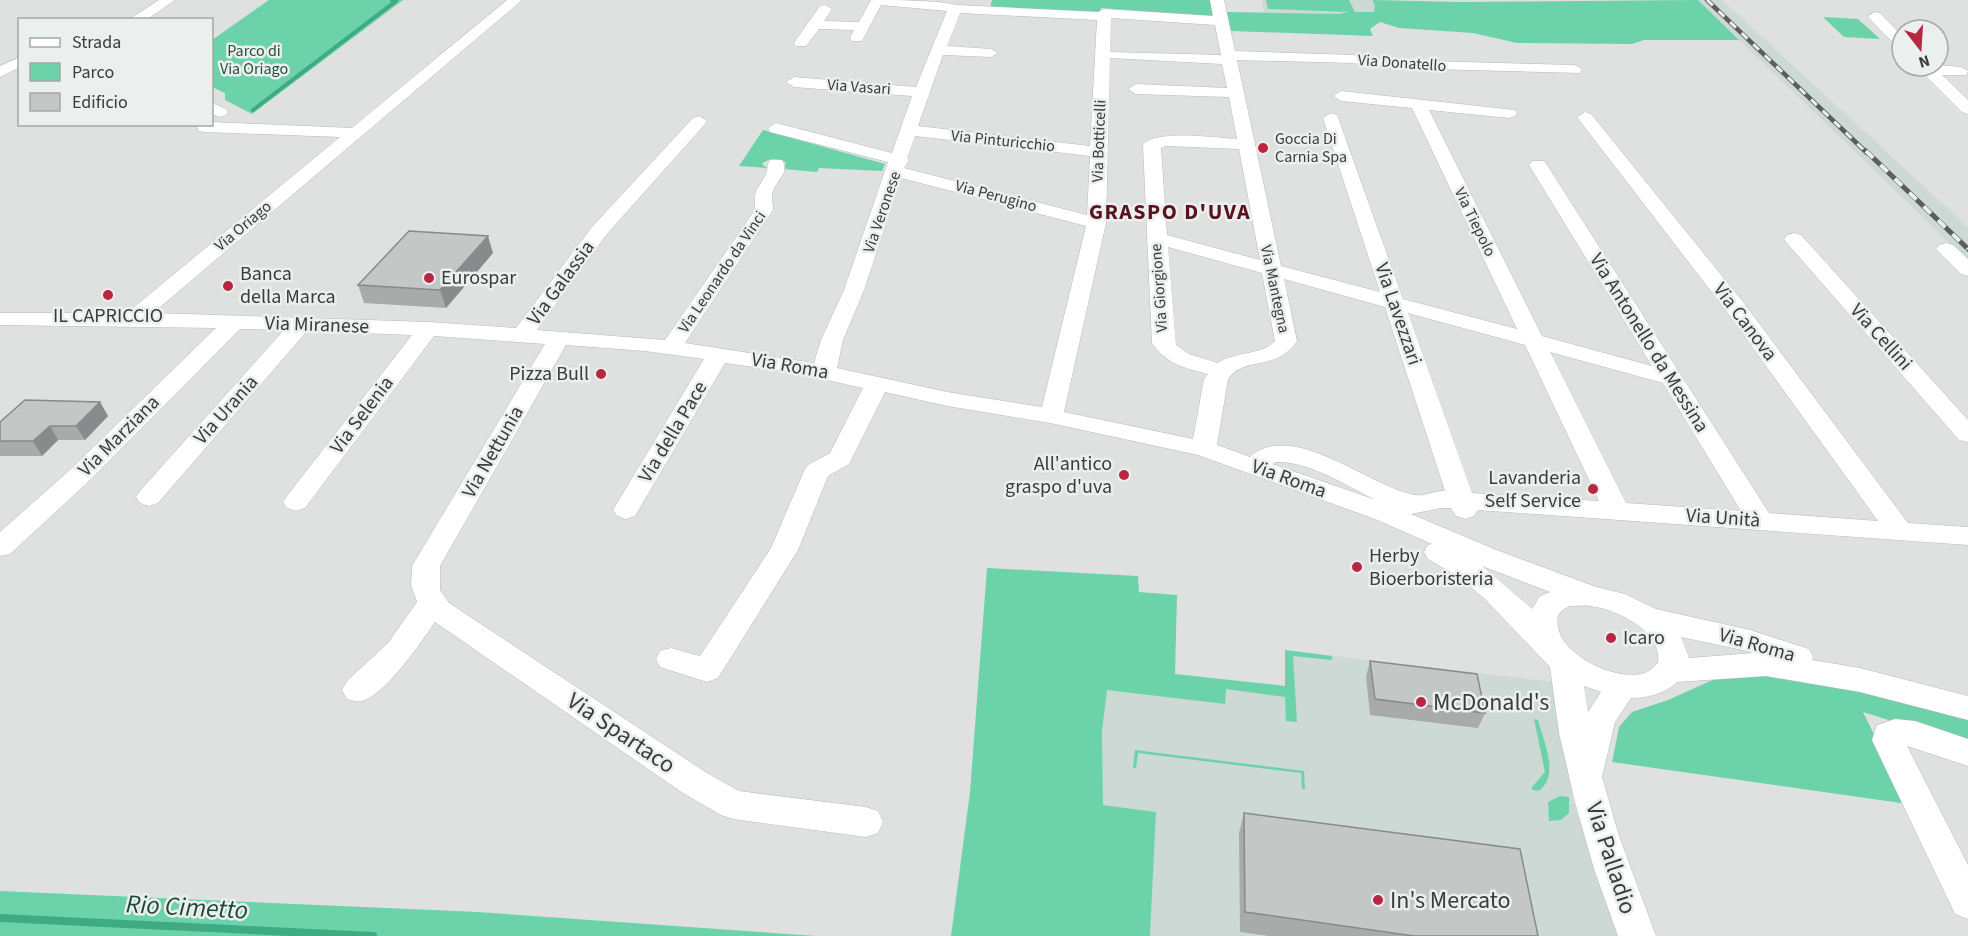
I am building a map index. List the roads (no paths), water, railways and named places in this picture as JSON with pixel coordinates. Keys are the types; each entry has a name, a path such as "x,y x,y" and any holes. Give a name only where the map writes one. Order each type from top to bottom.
{"street":[{"path":"138,18 168,0"},
{"name":"Via Oriago","path":"133,319 515,0"},
{"name":"Via Mantegna","path":"1218,0 1286,341 1284,347 1271,354 1231,363 1220,370"},
{"path":"815,25 860,32 876,1 946,5 956,9 1104,16 1104,13 1221,21"},
{"path":"801,43 825,9"},
{"name":"Via Veronese","path":"825,372 825,357 851,300 937,50 956,9"},
{"name":"Via Botticelli","path":"1050,416 1096,223 1104,16"},
{"path":"1875,16 1890,32"},
{"path":"937,50 992,53"},
{"path":"1115,55 1230,58"},
{"name":"Via Donatello","path":"1230,58 1325,58 1333,64 1350,68 1364,67 1371,62 1574,70"},
{"path":"0,72 18,62"},
{"path":"1950,70 1961,72"},
{"path":"1937,78 1968,109"},
{"name":"Via Vasari","path":"794,82 923,92"},
{"path":"1136,89 1235,93"},
{"path":"1341,96 1509,113"},
{"name":"Via Tiepolo","path":"1418,103 1616,510"},
{"name":"Via Canova","path":"1585,117 1735,307 1900,531"},
{"path":"213,118 254,129 354,133"},
{"path":"213,118 254,129"},
{"name":"Via Lavezzari","path":"1331,118 1468,504"},
{"name":"Via Galassia","path":"522,335 599,231 699,121"},
{"name":"Via Perugino","path":"776,128 1096,223"},
{"name":"Via Pinturicchio","path":"909,130 1097,152"},
{"name":"Via Giorgione","path":"1220,370 1178,358 1168,351 1163,343 1153,143 1163,141 1245,144"},
{"name":"Via Leonardo da Vinci","path":"671,347 764,210 764,192 776,172 776,164"},
{"name":"Via Antonello da Messina","path":"1538,165 1760,520"},
{"path":"1156,238 1671,378"},
{"name":"Via Cellini","path":"1794,239 1968,435"},
{"path":"1946,249 1968,270"},
{"name":"Via Miranese","path":"0,319 133,319 302,324 428,329 598,340"},
{"name":"Via Marziana","path":"0,547 79,477 234,322"},
{"name":"Via Urania","path":"149,497 302,324"},
{"name":"Via Selenia","path":"296,502 428,329"},
{"name":"Via Nettunia","path":"432,603 428,599 424,583 426,566 560,337"},
{"name":"Via Roma","path":"598,340 671,347 825,372 1204,449"},
{"name":"Via della Pace","path":"626,510 719,354"},
{"path":"1139,445 1156,444 1196,454 1204,449 1216,379 1220,370"},
{"path":"671,659 707,670 784,550 817,471 840,458 877,384"},
{"name":"Via Roma","path":"979,405 1001,413 1254,472 1359,504 1415,510 1484,569 1555,652 1592,678 1622,686 1652,683 1663,678 1670,670 1674,661 1674,651 1662,629 1627,604 1484,569 1469,569 1437,551 1254,472"},
{"path":"1204,449 1211,457 1254,472 1268,454 1311,461 1415,510"},
{"name":"Via Unità","path":"1415,510 1441,499 1468,504 1616,510 1968,536"},
{"path":"1468,504 1462,520 1464,532 1484,569"},
{"name":"Via Roma","path":"1555,652 1541,620 1544,611 1560,598 1586,594"},
{"path":"358,690 399,651 432,603"},
{"name":"Via Spartaco","path":"432,603 439,610 685,776 733,805 866,822"},
{"name":"Via Roma","path":"1651,619 1750,641 1860,680"},
{"name":"Via Palladio","path":"1555,652 1602,841 1637,936"},
{"name":"Via Roma","path":"1670,670 1767,664 1860,680 1968,708"},
{"name":"Via Palladio","path":"1586,779 1600,720 1622,686"},
{"path":"1968,753 1910,733 1892,731 1888,734 1888,740 1968,902"}],"waterway":[{"path":"253,110 396,1 392,0"},
{"name":"Rio Cimetto","path":"0,918 373,936"}],"railway":[{"path":"1707,0 1867,153"},
{"path":"1866,151 1968,249"}],"place":[{"name":"Goccia Di Carnia Spa","path":"1263,148"},
{"name":"Eurospar","path":"429,278"},
{"name":"Banca della Marca","path":"228,286"},
{"name":"IL CAPRICCIO","path":"108,295"},
{"name":"Pizza Bull","path":"601,374"},
{"name":"All'antico graspo d'uva","path":"1124,475"},
{"name":"Lavanderia Self Service","path":"1593,489"},
{"name":"Herby Bioerboristeria","path":"1357,567"},
{"name":"Icaro","path":"1611,638"},
{"name":"McDonald's","path":"1421,702"},
{"name":"In's Mercato","path":"1378,900"}],"district":[{"name":"GRASPO D'UVA","path":"1170,212"}],"park label":[{"name":"Parco di Via Oriago","path":"254,60"}]}
